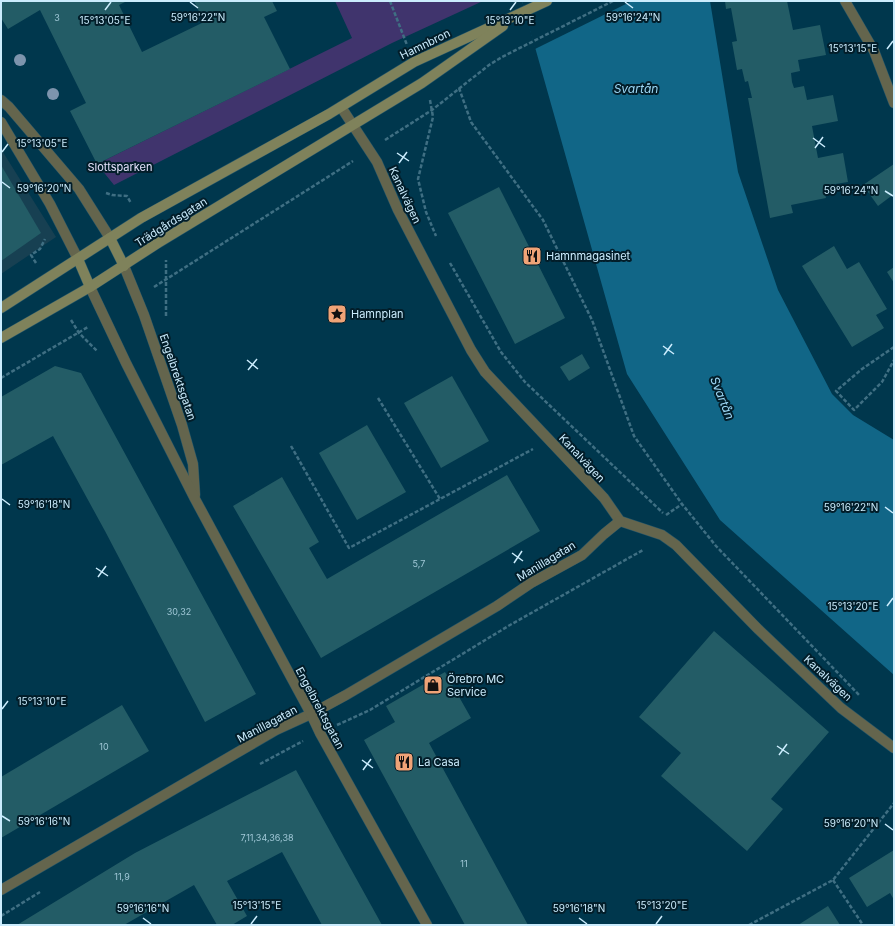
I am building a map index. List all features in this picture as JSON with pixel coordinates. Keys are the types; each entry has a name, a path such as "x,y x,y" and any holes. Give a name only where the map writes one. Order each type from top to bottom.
{"main road":[{"name":"Hamnbron","path":"341,107 414,62 547,1"},
{"name":"Hamnbron","path":"353,126 422,83 524,12"},
{"name":"Trädgårdsgatan","path":"1,308 162,206 341,107"},
{"name":"Trädgårdsgatan","path":"1,338 90,287 158,243 353,126"},
{"path":"110,238 124,266"},
{"path":"78,259 90,287"}],"street":[{"path":"845,1 874,51 894,103"},
{"path":"1,100 14,113 79,189 110,238"},
{"name":"Kanalvägen","path":"341,107 377,162 398,210 471,350 485,372 604,498 620,521 662,535 676,545 758,629 841,708 894,748"},
{"path":"1,122 50,204 78,259"},
{"name":"Engelbrektsgatan","path":"124,266 137,297 182,425 193,464 195,500"},
{"name":"Engelbrektsgatan","path":"90,287 126,363 195,500 320,733 427,925"},
{"name":"Manillagatan","path":"1,890 276,730 311,714 497,606 531,583 582,555 620,521"}],"path":[{"path":"137,297 432,110 495,61 613,1"},
{"path":"459,88 471,122 543,220 592,320 634,436 682,504 716,546 864,699"},
{"path":"431,103 433,116 418,179 426,212 438,242"},
{"path":"450,263 501,352 525,382 666,516 682,504"},
{"path":"1,378 104,317"},
{"path":"894,348 862,368 836,391 854,410 882,382 894,360"},
{"path":"378,398 440,499"},
{"path":"291,446 349,548 549,440"},
{"path":"354,718 370,710 510,625 649,547"},
{"path":"749,925 834,880 894,803"},
{"path":"834,880 863,925"}],"shaded area":[{"path":"1,149 56,237 1,274"}],"green space":[{"name":"Slottsparken","path":"335,1 483,1 392,43 114,185 97,164 352,38"}],"water":[{"name":"Svartån","path":"522,1 710,1 738,172 778,290 832,394 853,415 894,440 894,675 720,520 627,374"}],"pier":[{"path":"522,1 632,1 535,49"}],"building":[{"path":"1,1 127,1 119,5 142,52 204,22 194,1 272,1 277,11 264,17 290,69 97,164 70,111 86,103 40,10 8,29 1,18"},
{"path":"725,1 787,1 793,30 820,25 826,55 798,60 800,71 791,73 792,82 794,88 804,86 807,100 833,95 838,121 812,126 818,158 843,153 848,182 823,186 826,198 791,205 793,213 770,218 748,98 752,98 748,81 745,82 742,69 737,70 732,42 737,41 731,8 726,9"},
{"path":"894,164 894,194 878,206 863,185"},
{"path":"1,165 41,233 1,261"},
{"path":"499,187 565,318 515,344 448,213"},
{"path":"834,246 847,269 859,262 887,309 876,315 884,328 852,347 802,266"},
{"path":"894,267 894,283 887,272"},
{"path":"582,354 590,368 569,381 560,367"},
{"path":"55,366 81,373 256,694 205,722 105,531 53,436 1,465 1,397"},
{"path":"452,376 489,441 441,468 404,403"},
{"path":"367,425 406,492 357,520 319,453"},
{"path":"507,475 540,531 321,658 233,506 282,477 319,542 309,548 327,579"},
{"path":"714,631 829,732 771,799 783,809 747,851 661,776 681,753 639,717"},
{"path":"445,672 471,718 429,743 528,925 465,925 364,740 395,722 386,706"},
{"path":"122,705 149,751 1,838 1,777"},
{"path":"296,770 382,925 322,925 282,852 227,881 247,916 232,925 217,925 194,885 124,925 17,925 135,853"},
{"path":"894,850 894,900 890,893 867,907 849,878"},
{"path":"828,906 840,925 798,925"}],"place":[{"name":"Hamnmagasinet","path":"532,256"},
{"name":"Hamnplan","path":"337,314"},
{"name":"Örebro MC Service","path":"433,685"},
{"name":"La Casa","path":"404,762"}]}
